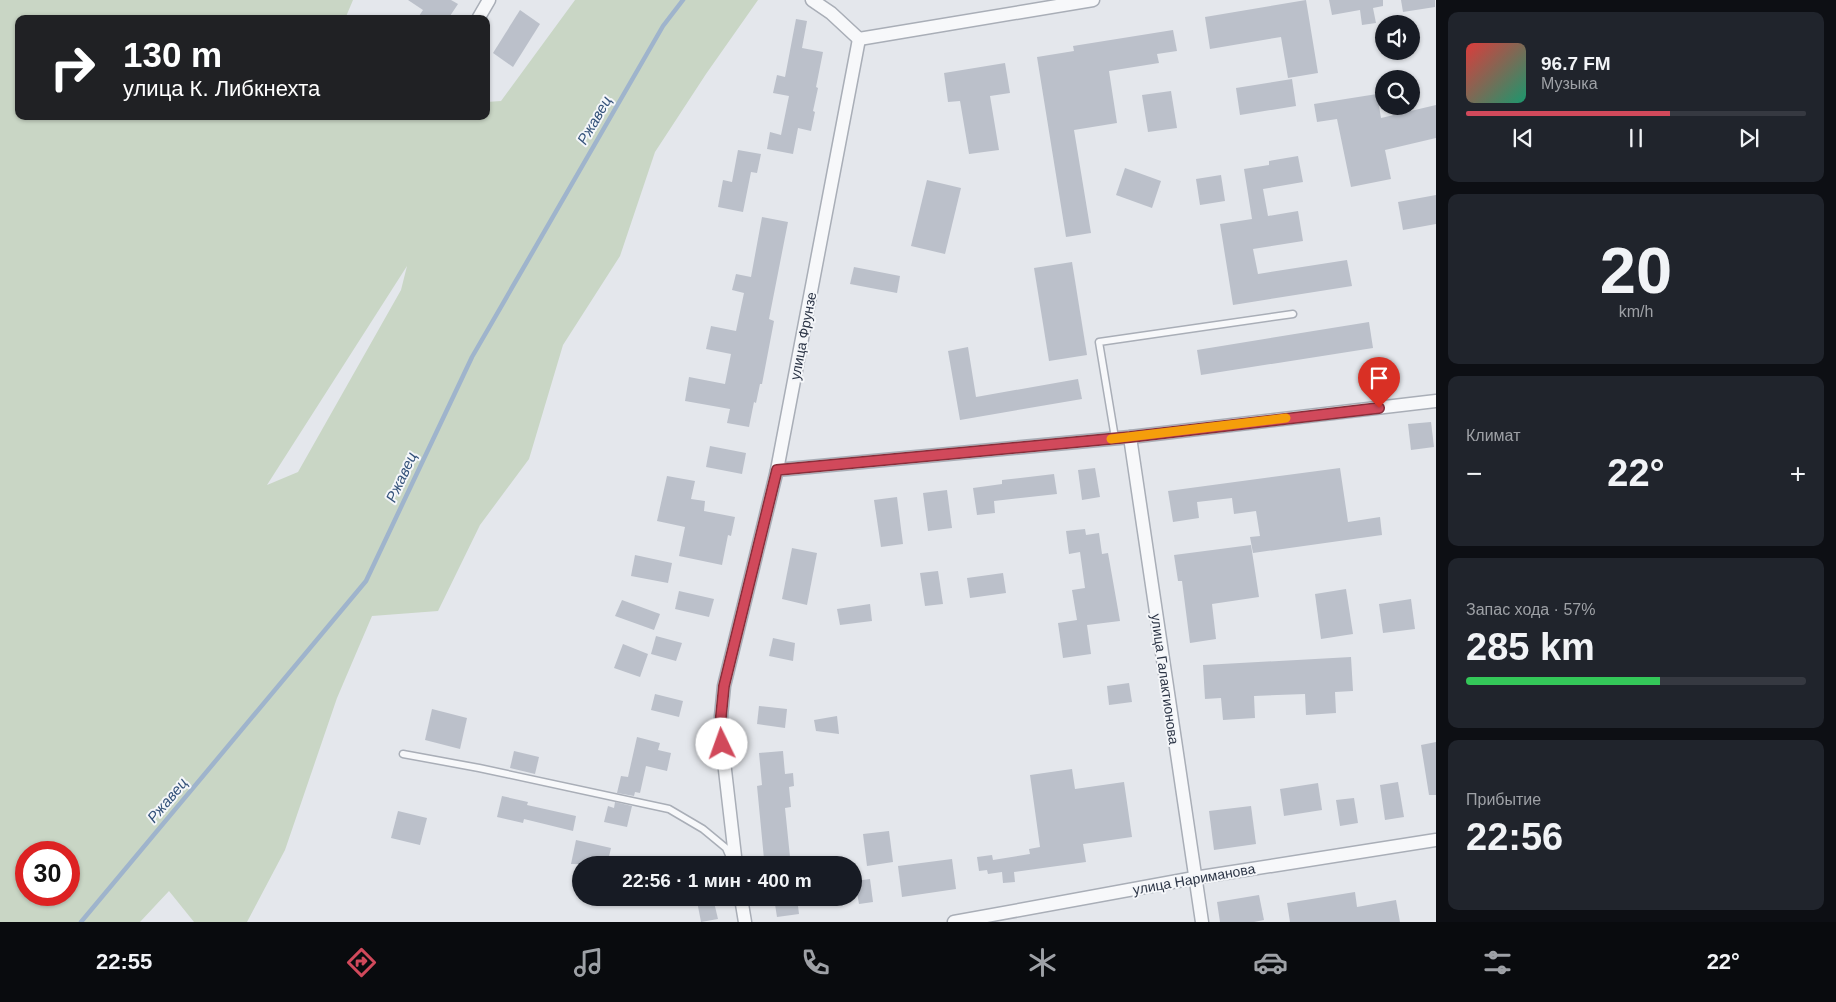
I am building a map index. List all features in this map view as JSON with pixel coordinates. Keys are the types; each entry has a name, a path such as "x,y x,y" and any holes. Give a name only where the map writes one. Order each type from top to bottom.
{"street":[{"path":"481,15 490,0"},
{"path":"812,0 831,13 859,39 1093,0"},
{"name":"улица Фрунзе","path":"734,856 722,744 721,716 724,686 777,470 859,39"},
{"path":"777,470 1130,437 1436,401"},
{"name":"улица Галактионова","path":"1130,437 1202,922"},
{"name":"улица Нариманова","path":"954,922 1194,878 1436,840"},
{"path":"742,906 745,922"}],"lane":[{"path":"1115,438 1099,342 1293,314"},
{"path":"403,754 479,768 669,810 703,829 726,848 730,856"}],"green space":[{"path":"0,0 353,0 347,15 15,15 15,120 490,120 490,102 501,101 575,0 758,0 706,74 655,152 620,256 563,345 529,459 480,525 438,611 372,616 337,698 285,850 247,922 194,922 169,891 140,922 0,922","holes":["407,266 401,290 298,472 267,485"]}],"building":[{"path":"408,0 451,0 458,4 451,15 420,15 423,10"},
{"path":"1306,0 1318,73 1288,78 1281,37 1210,49 1205,17"},
{"path":"1329,0 1383,0 1383,6 1373,8 1375,23 1362,25 1360,10 1332,15"},
{"path":"1401,0 1435,0 1435,7 1403,12"},
{"path":"520,10 540,24 513,67 493,53"},
{"path":"796,19 807,21 802,48 823,52 816,87 818,88 811,131 798,128 793,154 767,149 770,132 781,135 789,96 773,93 777,75 785,77"},
{"path":"1173,30 1177,51 1157,54 1159,63 1109,71 1117,123 1074,130 1091,233 1066,237 1037,57 1074,51 1073,46"},
{"path":"1005,63 1010,93 990,96 999,150 969,154 960,101 948,102 944,73"},
{"path":"1292,79 1296,106 1240,115 1236,88"},
{"path":"1171,91 1177,128 1148,132 1142,95"},
{"path":"1375,94 1375,115 1380,115 1381,118 1394,115 1420,115 1420,109 1436,105 1436,138 1385,150 1391,179 1351,187 1337,119 1317,122 1314,104"},
{"path":"738,150 761,154 757,173 751,172 743,212 718,207 723,180 732,182"},
{"path":"1298,156 1303,182 1263,189 1268,216 1298,211 1303,241 1253,249 1258,274 1347,260 1352,286 1233,305 1220,224 1252,219 1244,169 1269,165 1269,161"},
{"path":"1125,168 1161,181 1152,208 1116,195"},
{"path":"1221,175 1225,201 1200,205 1196,179"},
{"path":"927,180 961,188 945,254 911,246"},
{"path":"1436,195 1436,224 1403,230 1398,202"},
{"path":"762,217 788,222 769,319 774,321 762,384 760,384 756,403 754,402 749,427 727,423 730,409 685,401 689,377 725,384 731,354 706,349 711,326 736,331 744,293 732,290 736,274 751,277"},
{"path":"1072,262 1087,355 1049,361 1034,268"},
{"path":"854,267 900,276 897,293 850,284"},
{"path":"1369,322 1373,348 1201,375 1197,350"},
{"path":"968,347 976,397 1078,379 1082,399 960,420 948,351"},
{"path":"1431,422 1434,447 1411,450 1408,424"},
{"path":"710,446 746,453 742,474 706,467"},
{"path":"1095,468 1100,497 1082,500 1078,470"},
{"path":"1340,468 1348,522 1380,517 1382,535 1253,553 1250,537 1260,536 1256,511 1234,514 1232,498 1197,502 1199,518 1173,522 1168,491"},
{"path":"1054,474 1057,494 994,501 995,513 977,515 973,488 1002,484 1002,480"},
{"path":"667,476 695,481 691,499 705,501 704,511 735,517 731,536 728,535 722,565 679,556 685,527 657,521"},
{"path":"947,490 952,528 928,531 923,493"},
{"path":"897,497 903,544 881,547 874,500"},
{"path":"1085,529 1086,535 1099,533 1102,554 1108,553 1120,621 1087,625 1091,654 1063,658 1058,623 1077,620 1072,590 1085,588 1080,552 1069,554 1066,531"},
{"path":"1251,545 1259,597 1212,604 1216,639 1190,643 1182,581 1178,581 1174,555"},
{"path":"792,548 817,553 807,605 782,599"},
{"path":"635,555 672,563 668,583 631,576"},
{"path":"938,571 943,604 925,606 920,573"},
{"path":"1003,573 1006,593 970,598 967,578"},
{"path":"1346,589 1353,634 1321,639 1315,594"},
{"path":"679,591 714,599 709,617 675,609"},
{"path":"1411,599 1415,629 1383,633 1379,604"},
{"path":"622,600 660,614 654,630 615,616"},
{"path":"870,604 872,621 840,625 837,609"},
{"path":"656,636 682,643 676,661 651,654"},
{"path":"773,638 795,643 793,661 769,656"},
{"path":"623,644 648,654 640,677 614,668"},
{"path":"1351,657 1353,691 1335,692 1336,713 1306,715 1305,694 1254,696 1255,718 1223,720 1221,698 1205,699 1203,665"},
{"path":"1129,683 1132,702 1109,705 1107,686"},
{"path":"655,694 683,701 679,717 651,710"},
{"path":"759,706 787,709 785,728 757,724"},
{"path":"432,709 467,718 460,749 425,740"},
{"path":"837,716 839,734 816,731 814,720"},
{"path":"637,737 660,743 658,750 671,753 667,771 646,766 640,793 635,792 634,796 617,793 621,776 628,777"},
{"path":"1436,742 1436,795 1429,795 1421,745"},
{"path":"514,751 539,757 535,774 510,768"},
{"path":"783,751 785,774 793,773 794,786 789,787 791,807 785,808 790,856 764,856 757,786 762,785 759,753"},
{"path":"1072,769 1075,789 1124,782 1132,837 1083,844 1086,862 1014,872 1015,882 1003,883 1002,872 988,874 987,870 979,871 977,857 992,855 993,860 1030,854 1029,849 1040,847 1030,775"},
{"path":"1398,782 1404,817 1385,820 1380,785"},
{"path":"1318,783 1322,810 1284,816 1280,789"},
{"path":"502,796 528,802 527,805 576,816 573,831 524,819 523,823 497,817"},
{"path":"1354,798 1358,823 1340,826 1336,800"},
{"path":"615,802 632,806 627,827 604,822 608,806 614,808"},
{"path":"1251,806 1256,844 1214,850 1209,811"},
{"path":"398,811 427,818 420,845 391,838"},
{"path":"889,831 893,862 867,866 863,834"},
{"path":"576,840 611,848 609,856 573,856"},
{"path":"952,859 956,889 902,897 898,866"},
{"path":"870,879 873,902 862,904 862,880"},
{"path":"1355,892 1357,907 1396,900 1400,922 1290,922 1287,903"},
{"path":"1259,895 1264,920 1254,922 1220,922 1217,902"},
{"path":"698,906 715,906 718,919 701,922"},
{"path":"775,906 798,906 799,914 777,917"}],"waterway":[{"name":"Ржавец","path":"81,922 366,581 472,357 663,26 683,0"}],"slow traffic":[{"path":"1111,439 1286,418"}],"route":[{"path":"722,744 721,716 724,686 777,470 1130,437 1379,408"}]}
